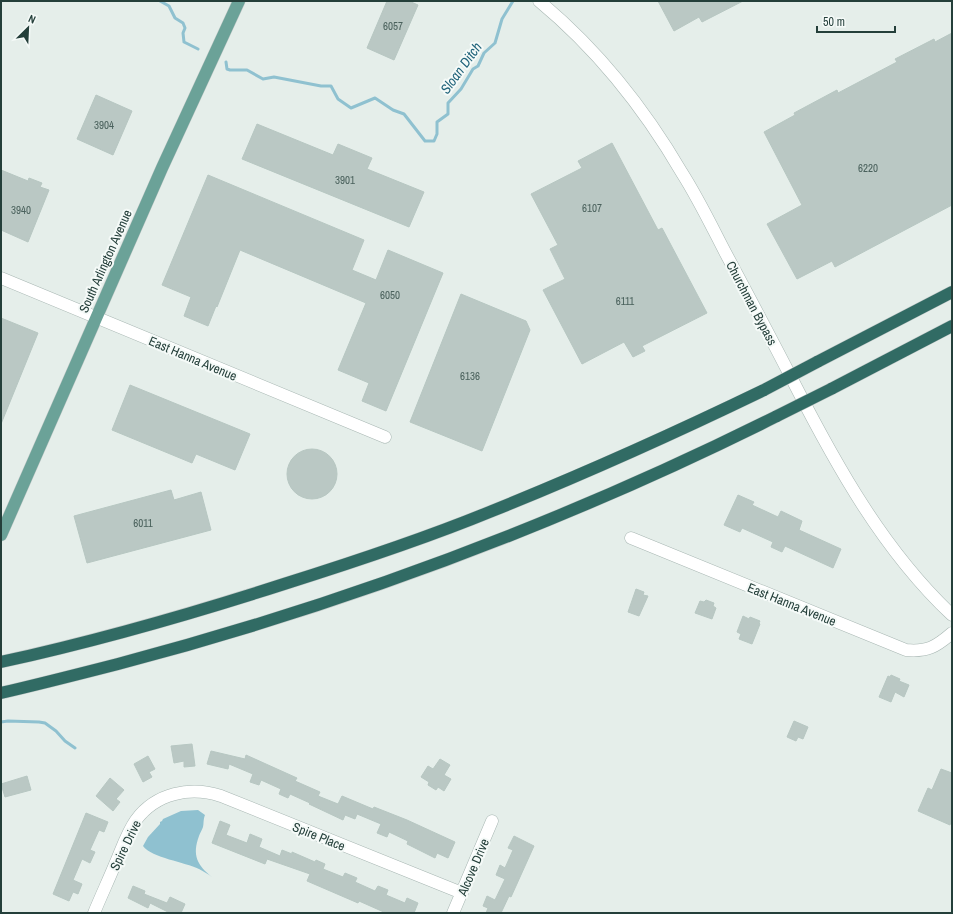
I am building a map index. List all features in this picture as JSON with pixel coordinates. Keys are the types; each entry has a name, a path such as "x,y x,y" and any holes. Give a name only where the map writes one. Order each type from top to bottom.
{"highway":[{"path":"1,662 133,630 193,613 303,578 418,539 491,512 648,444 764,390 952,292"},
{"path":"1,693 200,642 261,624 396,579 503,538 607,496 665,470 831,389 952,326"}],"main road":[{"name":"South Arlington Avenue","path":"1,535 162,168 239,1"}],"street":[{"name":"Churchman Bypass","path":"539,1 581,40 625,88 660,136 687,181 820,433 845,477 895,552 925,588 952,615"},
{"name":"East Hanna Avenue","path":"1,278 385,437"},
{"name":"East Hanna Avenue","path":"631,538 906,650 916,651 930,649 938,645 952,633"},
{"name":"Spire Place","path":"174,793 200,791 221,796 462,894"},
{"name":"Spire Drive","path":"94,913 135,821 150,806 174,793"},
{"name":"Alcove Drive","path":"453,913 492,821"}],"water":[{"path":"198,810 205,815 203,827 197,843 197,859 199,864 212,877 193,866 154,854 143,846 148,837 163,819 181,811"}],"building":[{"path":"387,1 409,1 418,5 394,60 367,48"},
{"path":"658,1 743,1 702,22 699,17 674,31"},
{"path":"952,33 952,205 835,267 832,261 797,279 767,224 802,205 764,132 795,115 794,113 837,90 838,93 897,62 895,59 934,39 935,42"},
{"path":"96,95 132,111 113,155 77,139"},
{"path":"257,124 333,155 338,144 372,158 367,169 424,192 409,227 242,159"},
{"path":"612,143 658,230 662,228 707,313 642,346 645,351 633,357 624,342 582,364 543,290 565,279 550,249 558,245 531,194 582,168 578,161"},
{"path":"1,170 28,181 29,178 42,183 40,187 49,190 28,242 1,230"},
{"path":"208,175 364,240 352,270 376,280 388,250 443,273 386,411 362,401 369,383 338,370 366,303 240,250 208,326 184,316 191,297 162,285"},
{"path":"461,294 526,321 530,330 482,451 410,422"},
{"path":"1,318 38,333 1,424"},
{"path":"130,385 250,434 235,470 196,454 192,463 112,430"},
{"path":"312,449 326,453 333,460 337,474 333,488 326,495 312,499 298,495 291,488 287,474 291,460 298,453"},
{"path":"171,490 174,500 201,492 211,530 87,563 74,516"},
{"path":"738,495 754,502 752,505 778,517 781,511 802,521 799,530 841,549 833,568 785,546 782,552 771,547 773,542 742,528 740,532 724,525"},
{"path":"636,589 644,592 643,595 648,596 639,616 628,612"},
{"path":"706,600 714,603 713,606 716,608 712,619 695,613 700,601 704,602"},
{"path":"743,616 760,621 752,644 739,639 741,634 737,632"},
{"path":"891,675 900,679 899,681 909,685 904,697 895,692 891,702 879,697 888,676 890,677"},
{"path":"794,721 808,727 803,739 798,737 796,741 787,737"},
{"path":"192,744 195,766 184,767 184,761 174,763 171,746"},
{"path":"211,751 245,759 246,755 297,778 295,781 320,792 318,796 338,804 342,796 373,809 374,807 407,820 455,842 448,858 437,853 435,858 407,844 408,841 389,832 387,837 377,833 381,824 357,814 355,819 345,815 343,820 290,794 288,798 279,794 281,789 261,780 259,785 250,782 253,774 229,764 228,769 207,764"},
{"path":"148,756 155,769 149,772 152,777 143,782 134,764"},
{"path":"440,759 450,765 444,775 451,779 444,791 438,787 436,790 428,785 429,782 421,777 428,766 433,769"},
{"path":"941,769 952,773 952,819 950,825 918,811 928,788 932,790"},
{"path":"27,776 31,790 5,797 1,784"},
{"path":"110,778 124,790 116,799 120,802 113,811 96,796"},
{"path":"86,813 108,822 104,832 99,830 90,850 95,852 90,863 82,859 73,880 82,884 78,894 73,892 69,901 53,894"},
{"path":"220,821 230,825 226,835 247,843 250,834 262,839 259,847 280,856 282,850 292,854 292,852 315,862 316,860 325,864 323,869 343,877 345,873 357,878 355,882 375,891 378,886 388,890 386,895 405,903 407,898 418,903 414,913 386,913 359,901 358,903 307,881 310,874 267,859 265,864 212,843"},
{"path":"514,836 534,846 511,897 509,896 501,913 486,913 488,908 483,906 487,896 495,900 505,879 496,875 500,865 505,868 513,850 508,848"},
{"path":"133,886 145,891 144,894 167,903 170,897 185,904 181,913 170,913 150,903 148,908 128,898"}],"waterway":[{"name":"Sloan Ditch","path":"160,1 169,6 175,18 183,23 185,28 183,33 184,42 198,49"},
{"name":"Sloan Ditch","path":"226,62 227,69 247,70 263,79 274,77 321,86 331,86 338,99 351,108 375,98 393,110 404,114 425,141 434,141 437,134 437,122 448,114 448,103 461,89 473,69 478,66 484,53 495,43 502,19 513,1"},
{"path":"1,722 45,723 75,748"}]}
